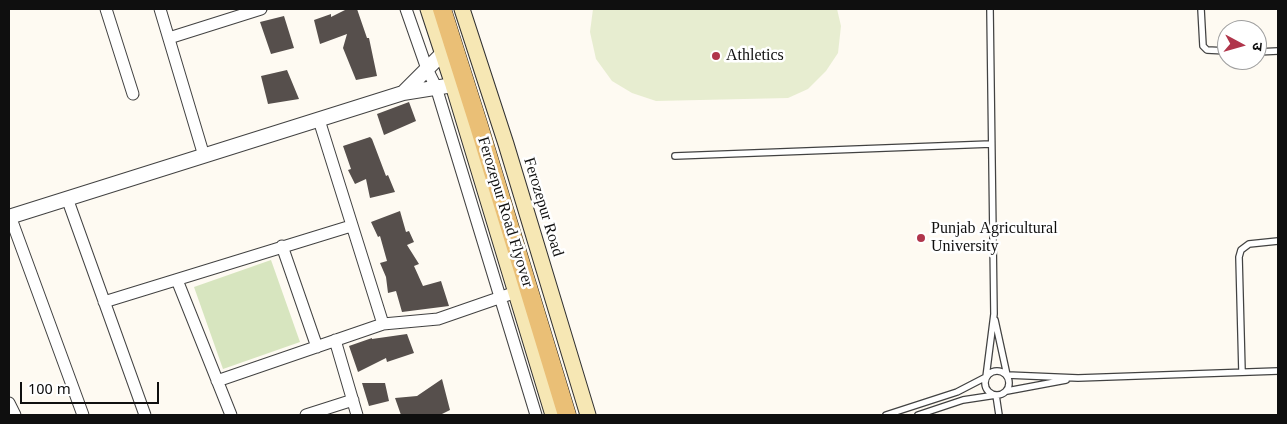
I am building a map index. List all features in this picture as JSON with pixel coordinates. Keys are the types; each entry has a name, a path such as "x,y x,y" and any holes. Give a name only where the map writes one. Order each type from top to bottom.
{"main road":[{"path":"428,9 453,85 553,415"},
{"name":"Ferozepur Road Flyover","path":"442,9 480,126 567,415"},
{"name":"Ferozepur Road Flyover","path":"453,9 540,282 578,415"},
{"name":"Ferozepur Road","path":"462,9 506,144 588,415"}],"street":[{"path":"106,9 133,94"},
{"path":"160,9 204,156"},
{"path":"169,38 261,9"},
{"path":"406,9 436,87 536,415"},
{"path":"404,92 442,54"},
{"path":"83,415 9,216 404,92 453,85"},
{"path":"319,120 383,324"},
{"path":"67,198 145,415"},
{"path":"104,302 351,226"},
{"path":"282,246 317,347"},
{"path":"177,280 231,415"},
{"path":"218,381 383,324 438,319 516,292"},
{"path":"336,340 357,415"},
{"path":"306,415 353,400"},
{"path":"9,403 15,415"}],"lane":[{"path":"990,9 994,314 985,381 986,389 996,395"},
{"path":"1201,9 1203,46 1207,50 1217,51"},
{"path":"675,156 991,144"},
{"path":"1242,372 1241,250 1249,244 1278,241"},
{"path":"994,314 1010,383 1007,391"},
{"path":"886,415 957,392 996,370 1007,375 1078,378 1278,370"},
{"path":"918,415 963,400 1004,394 1007,391 1078,378"},
{"path":"996,395 1000,415"}],"green space":[{"name":"Athletics","path":"593,9 837,9 841,26 838,53 826,71 808,89 788,98 656,101 632,93 612,81 596,59 590,32"},
{"path":"271,260 300,342 223,369 194,287"}],"building":[{"path":"347,9 357,9 367,38 369,38 377,76 356,80 343,48 347,34 320,44 314,20 331,14 331,17"},
{"path":"284,16 294,48 271,54 260,22"},
{"path":"287,70 299,99 268,104 261,76"},
{"path":"409,102 416,121 384,135 377,114"},
{"path":"370,137 386,176 388,175 395,192 370,198 366,179 355,184 348,170 351,169 343,146"},
{"path":"400,211 406,232 409,231 414,242 407,245 419,264 414,266 423,286 441,281 449,306 402,312 396,291 388,293 386,277 380,263 387,261 380,236 378,237 371,222"},
{"path":"407,334 414,353 387,362 386,358 358,372 349,346 372,338"},
{"path":"442,379 450,410 440,415 401,415 395,398 417,396"},
{"path":"362,383 385,383 389,401 369,406"}],"place":[{"name":"Athletics","path":"716,56"},
{"name":"Punjab Agricultural University","path":"921,238"}]}
